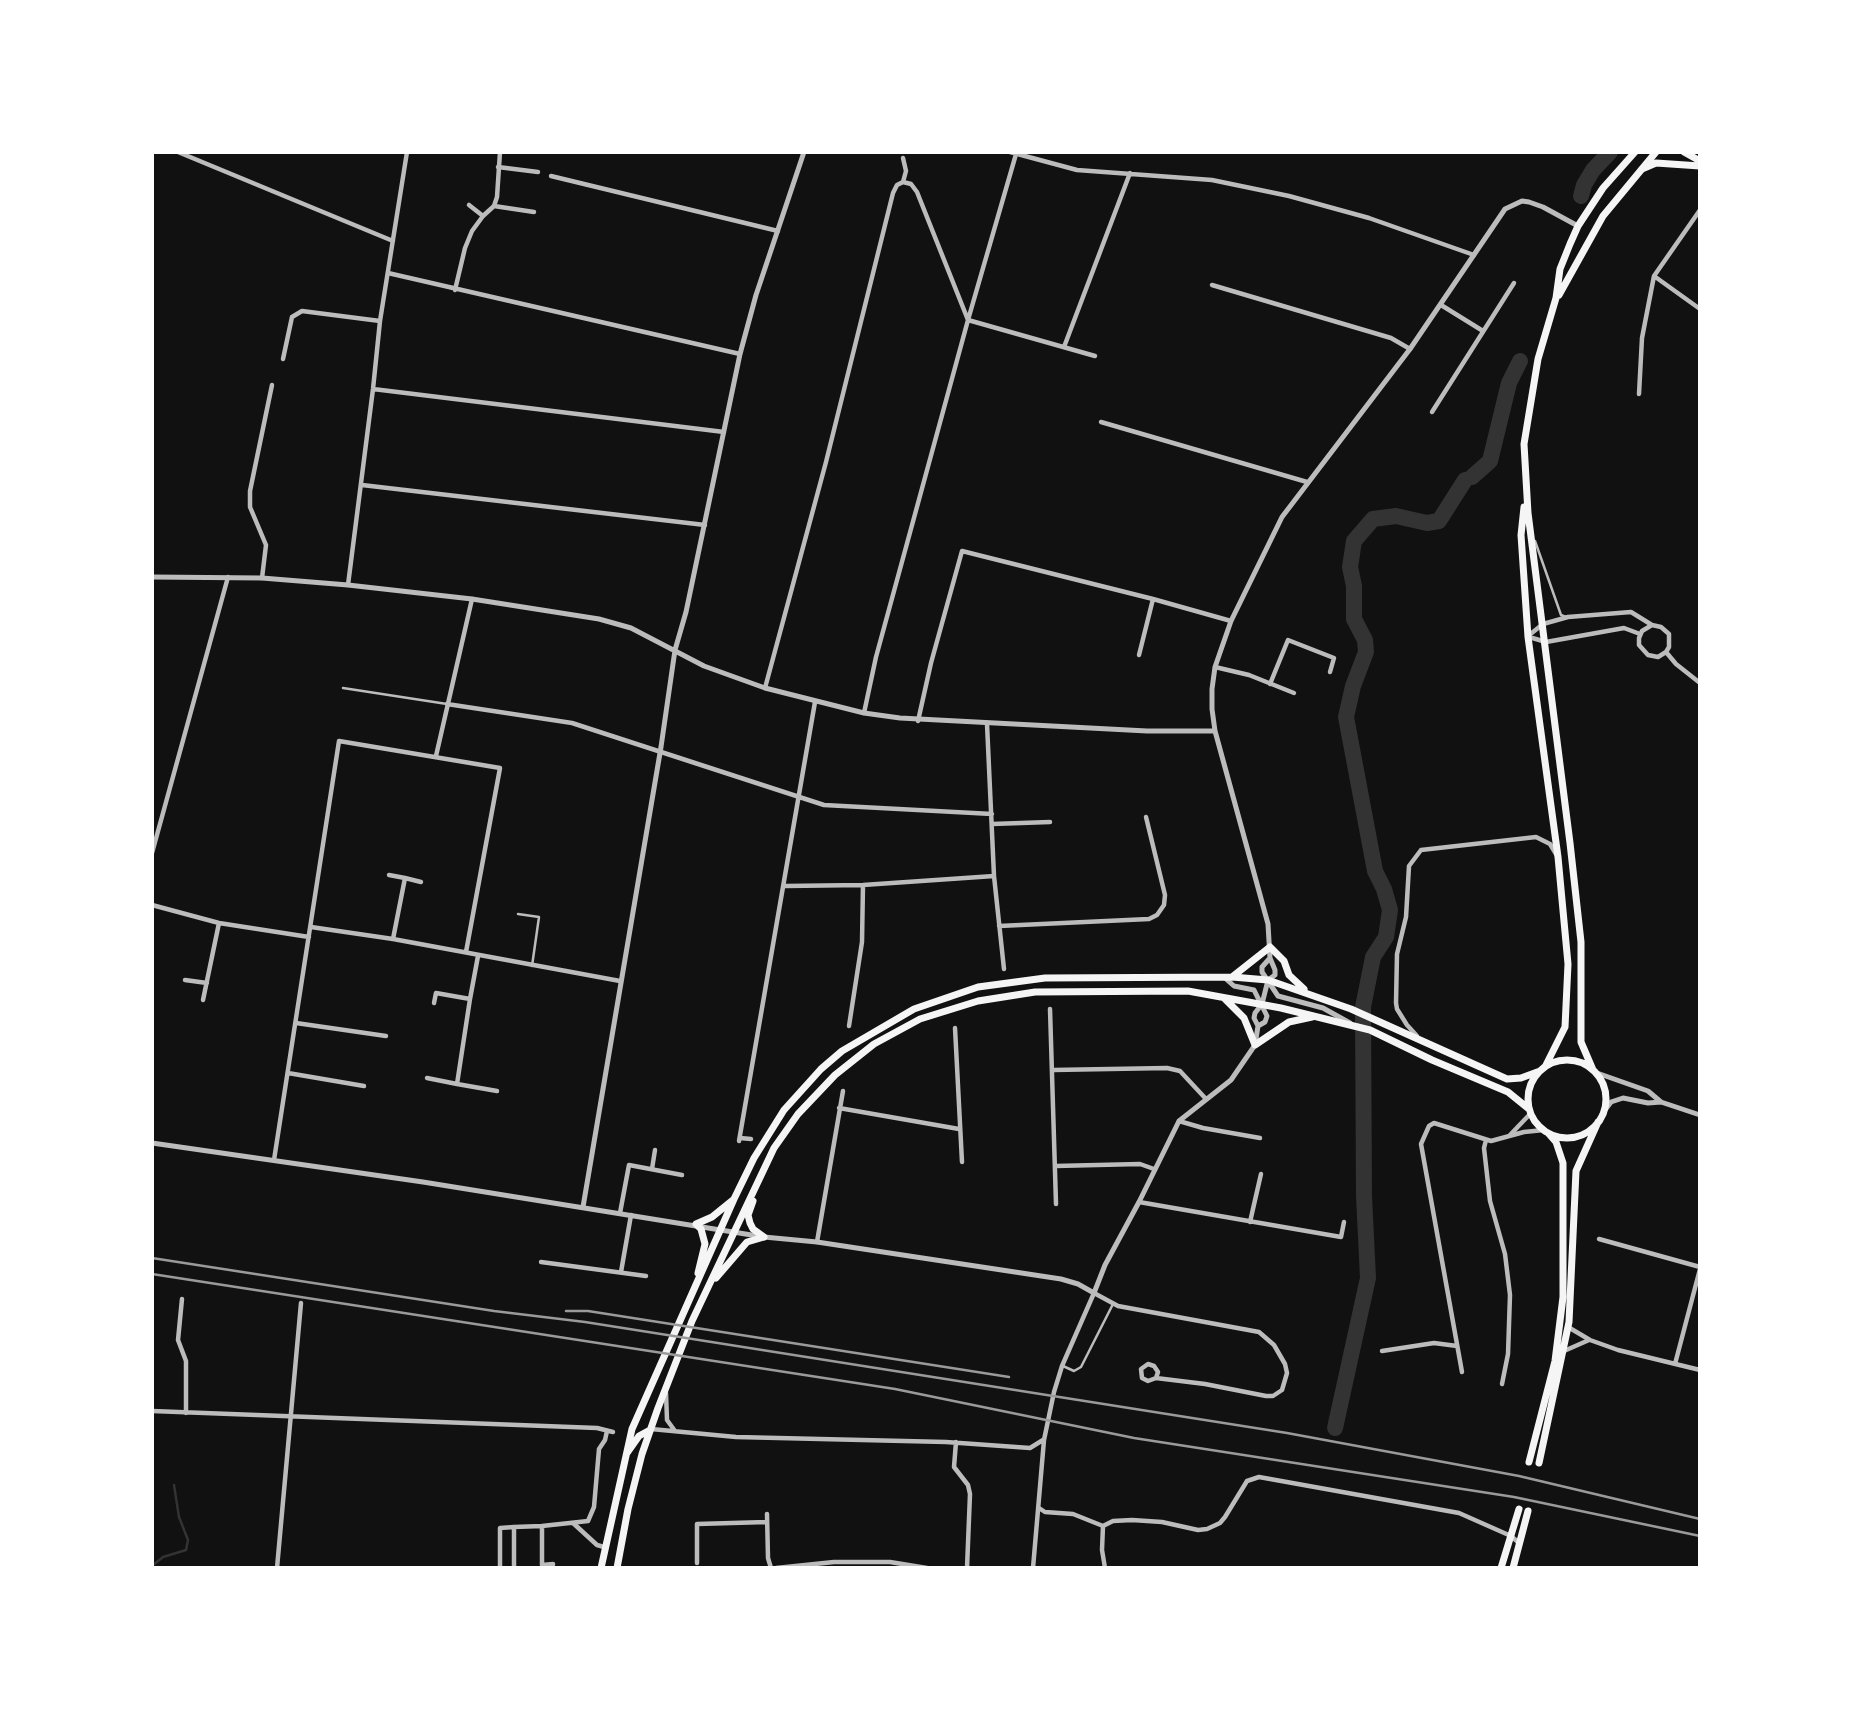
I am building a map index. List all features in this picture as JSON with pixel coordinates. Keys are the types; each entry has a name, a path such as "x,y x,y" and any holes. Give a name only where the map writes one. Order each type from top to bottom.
{"main road":[{"path":"1539,1463 1564,1352 1572,1299 1576,1171 1600,1118 1606,1095 1603,1082 1595,1072 1581,1042 1581,942 1530,528 1524,443 1538,359 1556,298 1560,269 1578,226 1603,188 1635,152"},
{"path":"1556,298 1603,216 1656,152"},
{"path":"1684,152 1700,164"},
{"path":"1638,171 1656,163 1700,164"},
{"path":"1578,226 1603,216"},
{"path":"1526,484 1521,535 1528,637 1566,917 1569,993 1565,1027 1543,1068 1531,1083 1528,1096 1530,1111"},
{"path":"1228,978 1240,973 1270,947 1283,961 1289,975 1307,992"},
{"path":"601,1568 632,1429 660,1361 754,1158 784,1110 821,1069 842,1051 914,1009 978,987 1045,978 1268,980 1373,1018 1507,1079 1521,1078 1563,1061 1577,1062 1595,1072"},
{"path":"617,1568 628,1508 651,1429 666,1389 734,1231 774,1149 798,1114 835,1075 874,1044 920,1020 978,1001 1035,992 1162,989 1262,1004 1315,1016 1370,1030 1508,1092 1530,1111 1539,1126 1556,1142 1563,1163 1563,1297 1555,1361 1529,1462"},
{"path":"1222,997 1233,1004 1244,1018 1255,1045 1289,1022 1315,1016"},
{"path":"1547,1132 1572,1138 1585,1134 1600,1118"},
{"path":"759,1180 748,1215 753,1229 764,1237"},
{"path":"691,1297 705,1244 701,1229 696,1224 712,1217 734,1199"},
{"path":"706,1293 741,1248 751,1240 764,1237"},
{"path":"625,1457 639,1436 651,1429"},
{"path":"1501,1568 1519,1509"},
{"path":"1513,1568 1528,1511"}],"street":[{"path":"178,152 393,241"},
{"path":"348,585 380,321 407,152"},
{"path":"455,289 471,231 494,206 497,197 500,152"},
{"path":"583,1207 675,650 686,612 740,354 756,295 804,152"},
{"path":"864,713 876,657 1013,153 1077,170 1212,180 1326,204 1474,255"},
{"path":"903,158 906,171 903,182"},
{"path":"498,167 538,172"},
{"path":"1064,347 1130,173"},
{"path":"551,176 779,231"},
{"path":"765,688 826,463 893,193 897,185 903,182 911,184 917,192 968,320"},
{"path":"1520,1544 1511,1536 1459,1513 1259,1477 1247,1481 1225,1517 1207,1529 1198,1531 1162,1522 1132,1520 1113,1521 1103,1526 1073,1514 1045,1512 1037,1504 1044,1440 1062,1366 1105,1265 1179,1121 1231,1080 1255,1045 1258,1026 1255,1013 1262,1004 1268,980 1275,975 1262,899 1215,731 1212,689 1215,667 1231,621 1282,517 1410,349 1505,209 1522,201 1543,207 1578,226"},
{"path":"469,205 483,216"},
{"path":"494,206 534,212"},
{"path":"1639,394 1642,338 1654,276 1700,210"},
{"path":"388,273 740,354"},
{"path":"1654,276 1700,309"},
{"path":"1432,412 1514,282"},
{"path":"1212,285 1391,338 1410,349"},
{"path":"1441,305 1483,331"},
{"path":"282,359 292,317 302,311 380,321"},
{"path":"968,320 1095,356"},
{"path":"262,578 266,545 250,507 250,491 272,385"},
{"path":"373,389 723,432"},
{"path":"1101,422 1307,482"},
{"path":"362,485 705,525"},
{"path":"918,721 962,551 1231,621"},
{"path":"152,577 262,578 348,585 472,599 599,619 631,628 715,671 765,688 864,713 918,721 1147,731 1215,731"},
{"path":"152,853 228,577"},
{"path":"436,756 472,599"},
{"path":"1139,655 1153,599"},
{"path":"1528,637 1543,624 1568,617 1631,612 1669,634 1666,652 1658,657 1643,653 1639,645 1640,634 1652,625"},
{"path":"1528,637 1545,642 1624,628 1640,634"},
{"path":"1270,684 1288,640 1334,658 1330,672"},
{"path":"1666,652 1676,664 1700,683"},
{"path":"1215,667 1249,675 1294,693"},
{"path":"751,1139 740,1140 815,702"},
{"path":"447,704 572,723 824,805 992,814"},
{"path":"986,724 994,876 1004,969"},
{"path":"274,1160 339,741 500,768 466,952"},
{"path":"999,926 1149,919 1157,915 1164,905 1165,895 1146,817"},
{"path":"992,824 1050,822"},
{"path":"1423,1042 1409,1028 1396,1003 1397,954 1406,917 1409,866 1421,850 1536,837 1550,844 1559,857"},
{"path":"389,875 421,882"},
{"path":"785,886 863,885 994,876"},
{"path":"393,939 405,878"},
{"path":"849,1026 862,942 863,885"},
{"path":"152,905 219,923 309,937"},
{"path":"203,1000 219,923"},
{"path":"311,927 393,939 620,981"},
{"path":"457,1084 478,956"},
{"path":"1270,958 1262,967 1262,972 1278,996 1322,1008 1356,1026"},
{"path":"1228,978 1234,986 1254,990 1267,1016 1258,1026"},
{"path":"185,980 207,983"},
{"path":"434,1003 436,993 470,999"},
{"path":"1050,1009 1056,1204"},
{"path":"296,1023 386,1036"},
{"path":"955,1028 962,1162"},
{"path":"1053,1070 1167,1068 1180,1071 1206,1099"},
{"path":"1595,1072 1648,1091 1661,1102"},
{"path":"288,1073 364,1086"},
{"path":"426,1078 497,1091"},
{"path":"817,1242 843,1091"},
{"path":"1600,1118 1611,1102 1623,1098 1661,1102 1700,1115"},
{"path":"839,1108 959,1129"},
{"path":"1510,1136 1530,1111"},
{"path":"1179,1121 1260,1138"},
{"path":"1462,1372 1421,1144 1429,1126 1434,1123 1492,1141 1547,1132"},
{"path":"1486,1140 1484,1149 1490,1200 1505,1254 1510,1295 1508,1354 1502,1384"},
{"path":"152,1143 696,1224 764,1237 817,1242 1068,1280 1113,1304 1259,1332 1274,1345 1287,1373 1282,1390 1278,1394 1266,1396 1225,1390 1213,1385 1156,1378"},
{"path":"652,1169 655,1150"},
{"path":"1055,1166 1140,1164 1154,1169"},
{"path":"620,1213 629,1165 682,1175"},
{"path":"1250,1222 1261,1174"},
{"path":"1139,1202 1341,1237 1344,1222"},
{"path":"621,1272 631,1215"},
{"path":"1599,1239 1700,1268 1675,1364"},
{"path":"541,1262 646,1276"},
{"path":"182,1299 178,1340 186,1361 186,1413"},
{"path":"277,1568 302,1303"},
{"path":"1568,1327 1590,1340 1646,1358 1700,1370"},
{"path":"1564,1352 1590,1340"},
{"path":"1382,1351 1434,1343 1457,1346"},
{"path":"666,1389 667,1420 675,1431"},
{"path":"152,1411 597,1428 613,1432"},
{"path":"651,1429 736,1437 956,1442 1030,1448 1044,1440"},
{"path":"500,1568 500,1528 589,1521 594,1507 599,1449 607,1431"},
{"path":"956,1442 954,1467 968,1485 970,1494 967,1568"},
{"path":"1033,1568 1036,1516 1039,1508"},
{"path":"767,1514 768,1558 774,1568 834,1562 888,1562 927,1568"},
{"path":"697,1563 697,1524 767,1522"},
{"path":"572,1523 597,1545 604,1547"},
{"path":"542,1525 542,1565 553,1564 552,1568"},
{"path":"1103,1526 1102,1550 1105,1568"},
{"path":"514,1527 514,1568"}],"lane":[{"path":"1530,528 1561,615 1568,617"},
{"path":"343,688 447,704"},
{"path":"518,914 539,917 532,966"},
{"path":"1062,1366 1074,1370 1081,1367 1113,1304"}],"waterway":[{"path":"1581,196 1593,170 1610,152"},
{"path":"1472,477 1490,461 1509,383 1520,361"},
{"path":"1335,1428 1368,1278 1364,1196 1363,1007 1373,957 1386,937 1390,910 1375,871 1346,717 1353,686 1366,652 1365,640 1354,619 1354,586 1350,567 1354,541 1373,519 1396,516 1427,523 1439,521 1465,480"},
{"path":"152,1566 163,1557 186,1550 188,1540 179,1517 174,1485"}],"railway":[{"path":"152,1258 494,1311 585,1322 1287,1433 1519,1476 1700,1519"},
{"path":"152,1274 895,1389 1134,1438 1514,1497 1700,1536"},
{"path":"566,1311 588,1311 1009,1377"}]}
